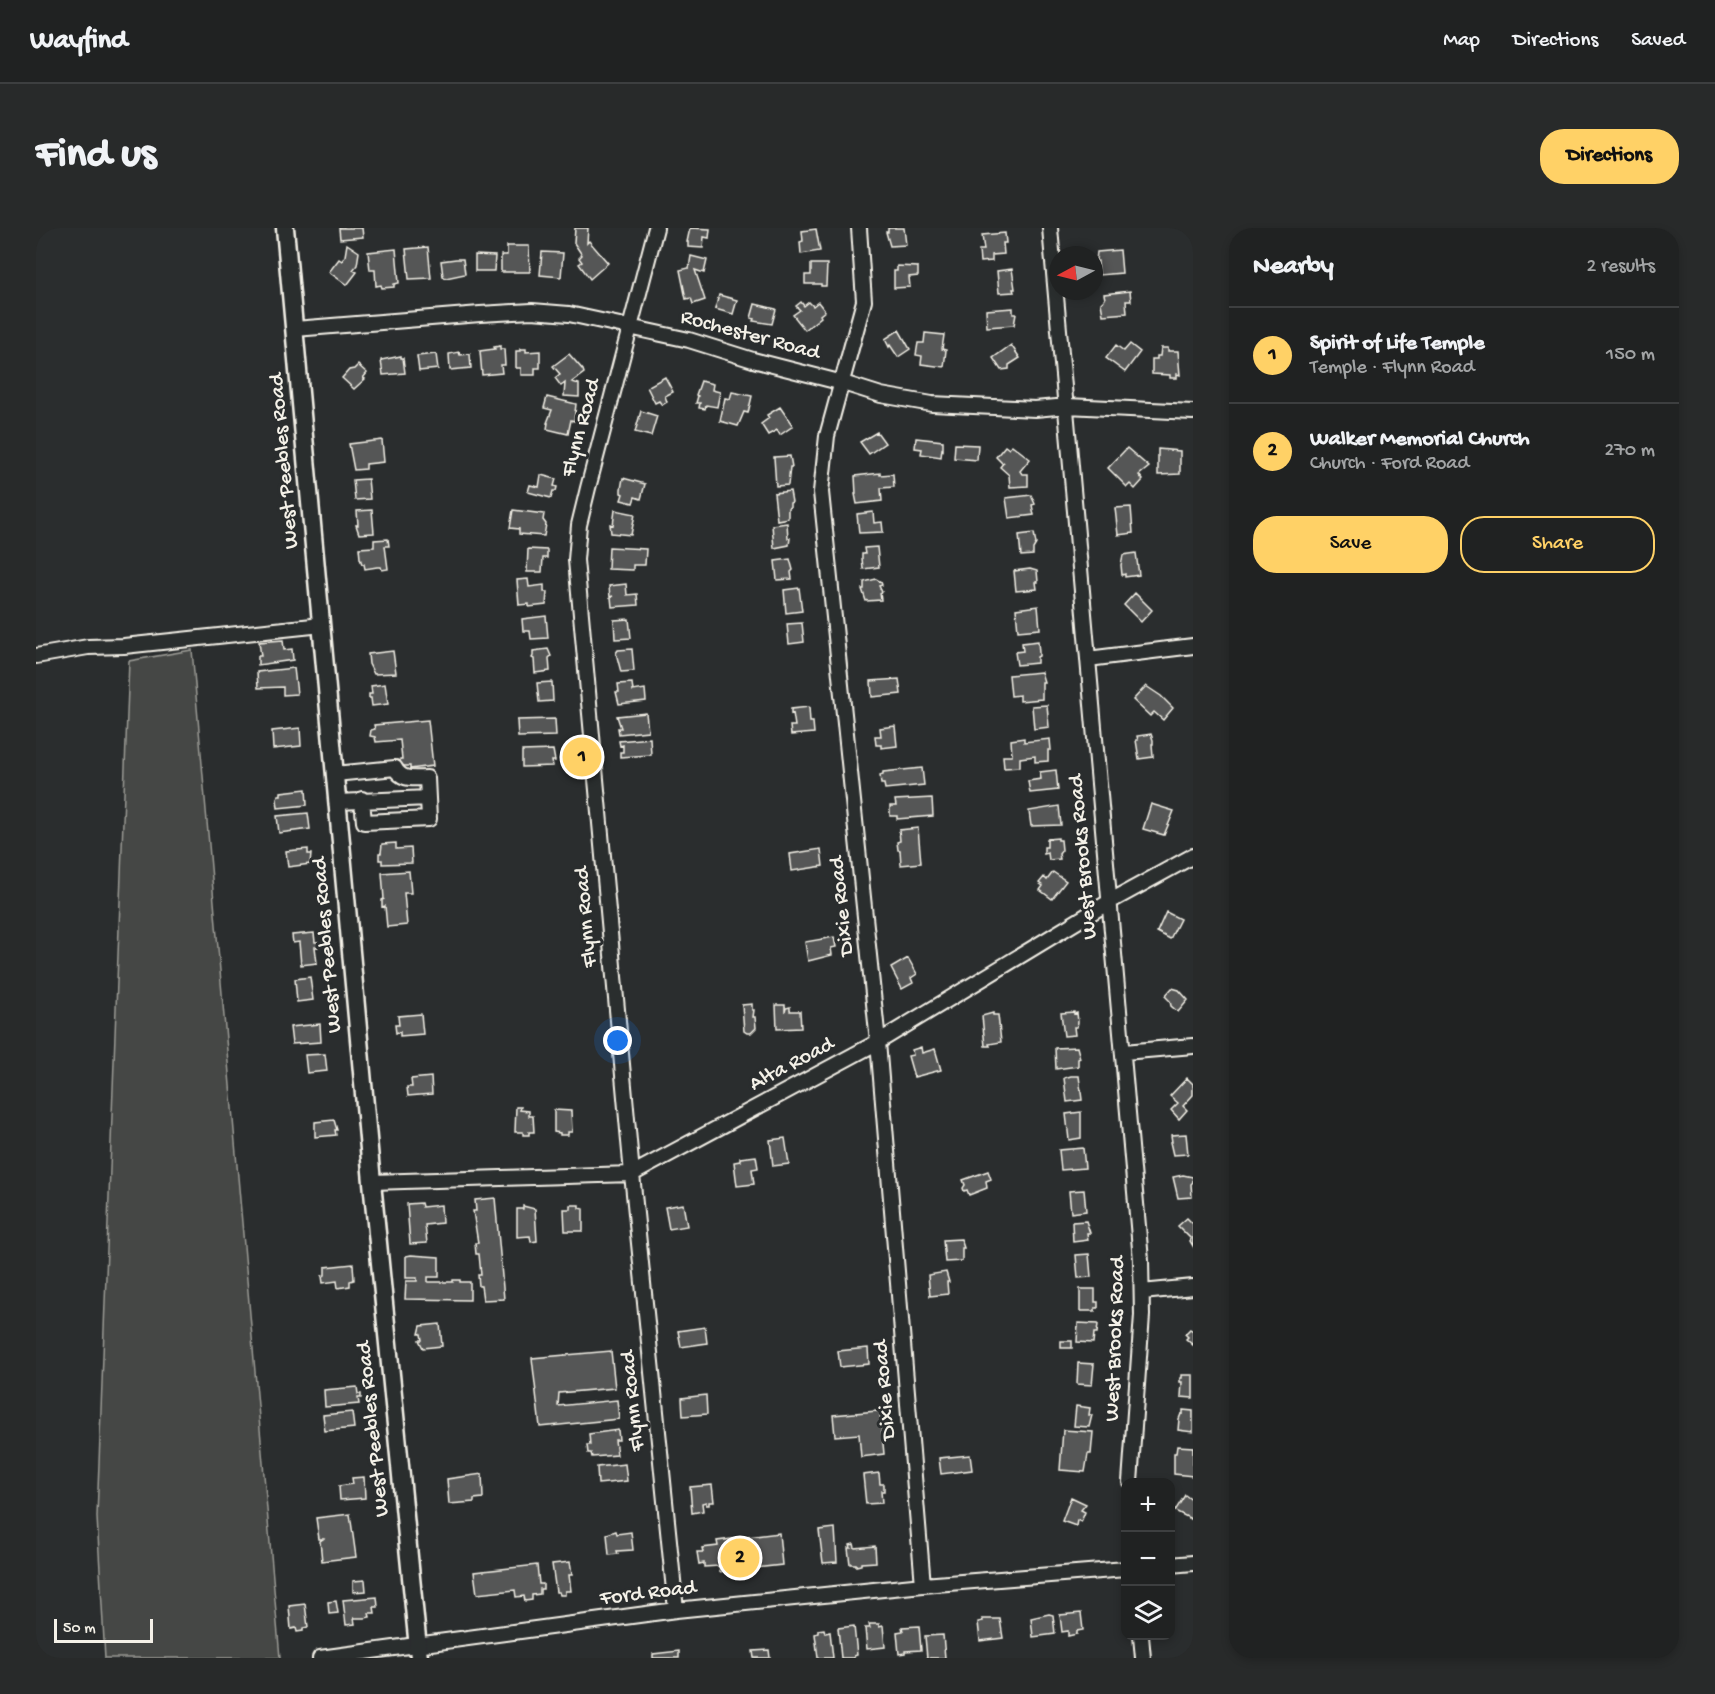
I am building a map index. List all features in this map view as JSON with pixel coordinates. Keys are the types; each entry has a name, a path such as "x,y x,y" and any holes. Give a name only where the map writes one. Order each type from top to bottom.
{"main road":[{"name":"West Peebles Road","path":"285,228 372,1182 419,1652"}],"street":[{"name":"Flynn Road","path":"656,228 581,516 576,560 632,1174 676,1610"},
{"name":"Dixie Road","path":"859,228 864,301 827,436 821,492 878,1042 923,1585"},
{"name":"West Brooks Road","path":"1050,228 1124,1052 1142,1292 1131,1478"},
{"name":"Rochester Road","path":"295,329 532,311 569,314 689,340 753,360 881,394 932,404 1035,409 1066,406 1193,412"},
{"path":"36,656 88,647 124,646 322,625"},
{"path":"1088,660 1193,646"},
{"path":"335,774 394,768 399,776 407,779 427,778 429,819 364,822 362,799"},
{"path":"338,802 362,799 428,798"},
{"name":"Alta Road","path":"372,1182 632,1174 878,1042 1109,902 1193,856"},
{"path":"1124,1052 1193,1046"},
{"path":"1142,1292 1193,1287"},
{"path":"1175,1565 1193,1563"},
{"name":"Ford Road","path":"320,1658 419,1652 676,1610 923,1585 1121,1569"},
{"path":"1141,1640 1143,1658"}],"shaded area":[{"path":"192,650 280,1658 105,1658 97,1517 129,661"}],"building":[{"path":"339,228 362,228 363,237 340,239"},
{"path":"575,228 588,228 587,243 589,241 608,263 590,279 579,264 582,262 579,258 582,255 574,243"},
{"path":"690,228 710,229 709,238 704,237 703,248 688,247"},
{"path":"888,228 904,228 906,245 890,246 886,232"},
{"path":"816,229 820,251 801,254 802,231"},
{"path":"1005,233 1004,254 992,255 992,261 980,262 979,250 984,250 982,235"},
{"path":"347,244 359,252 357,265 353,270 357,272 347,285 329,272 339,259 342,261"},
{"path":"507,246 529,246 530,272 501,272 501,255 507,255"},
{"path":"428,247 431,278 409,279 406,249"},
{"path":"396,249 399,283 394,284 394,287 376,286 375,270 370,270 368,252"},
{"path":"1120,250 1122,273 1103,275 1103,251"},
{"path":"542,252 563,253 561,277 540,275"},
{"path":"475,255 495,256 494,271 475,271"},
{"path":"691,256 707,260 704,273 695,270 705,300 693,304 691,298 686,299 680,270 689,268"},
{"path":"463,259 465,274 446,278 443,276 441,261"},
{"path":"811,264 827,264 826,286 805,284 805,275 811,275"},
{"path":"897,266 918,267 918,276 909,277 910,287 894,288 894,271 897,271"},
{"path":"1012,269 1014,292 999,293 997,271"},
{"path":"1130,291 1131,301 1126,301 1127,313 1103,315 1101,303 1105,299 1104,294"},
{"path":"719,295 737,300 733,314 715,309"},
{"path":"801,302 804,306 809,302 813,306 818,302 825,311 805,330 793,315 800,310 796,306"},
{"path":"755,304 776,309 772,324 753,321 754,319 751,318"},
{"path":"1013,308 1013,314 1016,314 1014,325 987,327 986,310"},
{"path":"899,330 910,349 898,357 885,339"},
{"path":"925,333 944,335 942,349 946,350 944,367 921,364 922,356 916,355 918,343 924,343"},
{"path":"1130,344 1140,352 1125,372 1106,358 1116,345 1124,351"},
{"path":"1011,345 1020,358 1009,365 1009,369 1001,370 993,358"},
{"path":"500,346 500,349 504,349 505,365 501,365 502,373 482,375 480,351"},
{"path":"1161,348 1178,351 1180,375 1177,374 1177,378 1170,378 1170,375 1152,374 1152,359 1160,356"},
{"path":"526,349 526,352 540,351 540,368 535,368 535,375 521,375 521,368 516,368 516,351"},
{"path":"459,352 460,355 470,354 471,368 450,370 449,354"},
{"path":"436,354 438,369 419,371 417,356"},
{"path":"569,354 584,373 572,382 579,384 579,397 564,396 565,383 561,386 555,378 560,374 553,366"},
{"path":"401,356 405,373 383,375 381,360"},
{"path":"358,365 367,373 363,378 365,379 354,389 342,378"},
{"path":"665,377 673,392 665,396 667,402 662,405 659,401 655,403 647,387"},
{"path":"701,381 713,384 712,390 720,392 717,407 706,405 705,409 699,408 700,403 696,403 698,396 696,395"},
{"path":"732,392 752,396 748,413 744,412 738,426 720,421 725,398 730,399"},
{"path":"547,397 576,404 574,421 571,420 568,434 547,429 552,410 544,408"},
{"path":"780,407 793,426 780,435 777,430 768,435 761,424 769,418 767,415"},
{"path":"641,411 657,416 651,436 635,432"},
{"path":"877,432 885,443 869,454 860,442"},
{"path":"916,438 943,441 941,457 921,454 922,449 915,448"},
{"path":"382,440 384,462 366,464 366,469 354,470 349,444"},
{"path":"955,444 978,445 977,460 954,458"},
{"path":"1012,445 1030,459 1020,471 1022,474 1028,474 1028,486 1010,487 1009,475 1000,467 1004,462 1002,463 996,457 1005,446 1009,449"},
{"path":"1127,448 1149,467 1139,475 1143,480 1135,489 1130,484 1127,487 1108,468"},
{"path":"1158,449 1180,451 1180,474 1158,475"},
{"path":"790,456 792,467 790,467 788,485 776,486 774,457"},
{"path":"880,473 880,475 893,474 894,487 881,488 882,501 857,504 855,476"},
{"path":"541,475 556,479 554,486 557,487 556,491 553,491 551,498 528,492 530,485 539,487"},
{"path":"623,478 645,484 641,499 635,497 633,503 621,500"},
{"path":"368,479 370,499 355,500 353,480"},
{"path":"790,491 792,502 788,508 788,518 777,520 774,493"},
{"path":"1031,495 1035,504 1032,505 1034,515 1009,518 1006,498"},
{"path":"1131,507 1133,533 1118,535 1115,508"},
{"path":"372,510 374,533 359,534 356,525 358,525 357,511"},
{"path":"513,510 544,514 543,520 546,524 544,536 519,534 519,529 510,528"},
{"path":"615,510 635,514 631,535 611,533 610,524 613,525"},
{"path":"873,512 874,523 882,522 883,532 859,533 857,514"},
{"path":"787,523 789,545 774,548 772,525"},
{"path":"1034,533 1036,544 1033,555 1021,556 1019,535"},
{"path":"388,539 389,546 385,546 388,569 382,570 381,567 377,567 365,569 359,548 374,547 374,540"},
{"path":"609,547 646,549 645,565 633,565 633,570 608,569"},
{"path":"877,547 879,567 863,569 864,548"},
{"path":"528,549 547,550 547,558 543,558 542,572 527,572"},
{"path":"1136,553 1139,575 1125,577 1125,574 1122,575 1121,565 1123,555"},
{"path":"790,559 793,570 792,579 777,580 775,561"},
{"path":"1030,569 1037,571 1037,589 1016,591 1014,571"},
{"path":"528,579 529,587 544,585 544,592 547,592 546,605 529,607 529,604 519,605 517,580"},
{"path":"876,579 882,585 879,586 882,592 880,593 881,600 866,601 862,589 864,589 864,582"},
{"path":"626,584 627,595 637,594 638,605 612,607 611,597 613,596 610,597 609,586"},
{"path":"799,588 802,611 786,613 784,590"},
{"path":"1135,593 1152,610 1141,622 1124,605"},
{"path":"1038,606 1040,629 1018,631 1016,609"},
{"path":"546,616 548,638 531,639 530,631 523,631 522,619"},
{"path":"629,619 631,638 615,639 614,620"},
{"path":"802,623 804,642 789,644 787,624"},
{"path":"283,640 284,650 292,649 293,660 258,665 258,656 261,656 259,642"},
{"path":"1038,641 1037,663 1017,665 1015,652 1023,651 1022,643"},
{"path":"548,649 551,656 549,658 550,671 535,673 533,651"},
{"path":"632,649 634,671 621,672 616,653 618,650"},
{"path":"393,651 396,673 374,674 369,664 368,654"},
{"path":"294,668 297,694 283,695 283,687 258,688 257,672"},
{"path":"1041,672 1044,682 1042,682 1042,699 1020,701 1020,695 1011,696 1009,675"},
{"path":"899,679 901,694 872,697 871,681"},
{"path":"552,682 553,701 539,702 537,683"},
{"path":"632,683 633,691 645,689 646,701 619,704 616,692 619,692 618,684"},
{"path":"385,684 388,704 372,706 371,698 369,698 369,694 372,694 371,686"},
{"path":"1146,686 1173,708 1163,720 1154,712 1150,716 1133,700"},
{"path":"1047,705 1049,727 1034,729 1032,706"},
{"path":"809,707 810,722 813,722 814,733 791,735 790,726 795,726 791,709"},
{"path":"646,713 648,731 619,734 618,728 621,728 617,716"},
{"path":"555,719 556,736 518,737 517,720"},
{"path":"428,720 433,766 410,769 410,766 400,766 400,759 402,759 400,740 376,742 375,737 370,736 371,730 375,729 374,725"},
{"path":"895,726 897,746 881,748 881,745 876,745 875,736 881,736 880,728"},
{"path":"300,728 301,746 273,749 272,731"},
{"path":"1151,734 1153,757 1139,759 1137,736"},
{"path":"650,738 651,755 620,757 623,745 620,746 619,741"},
{"path":"1024,738 1024,742 1050,739 1051,750 1048,750 1048,761 1035,762 1035,756 1020,758 1020,767 1004,768 1003,756 1012,756 1011,740"},
{"path":"553,750 555,761 552,761 553,766 522,767 522,751"},
{"path":"922,768 924,785 885,789 884,784 881,784 880,775 883,772"},
{"path":"1056,770 1058,790 1030,793 1028,781 1041,779 1040,772"},
{"path":"306,789 307,805 278,808 277,799 281,792"},
{"path":"932,798 933,816 897,819 897,816 890,816 890,806 896,806 895,800"},
{"path":"1151,804 1174,811 1164,835 1143,829"},
{"path":"1059,806 1061,825 1031,826 1029,811"},
{"path":"308,813 310,829 279,833 277,816"},
{"path":"918,828 921,863 901,865 897,842 900,841 899,830"},
{"path":"1047,839 1061,840 1062,850 1059,854 1060,859 1049,860 1048,853 1044,854"},
{"path":"396,843 396,849 411,848 412,863 382,864 382,860 379,860 379,853 381,853 382,844"},
{"path":"308,849 308,854 311,854 310,864 288,867 286,851"},
{"path":"821,849 823,866 792,871 790,854"},
{"path":"409,871 411,893 404,893 407,925 387,927 385,906 382,907 384,899 382,873"},
{"path":"1053,872 1066,881 1052,899 1040,890 1043,886 1039,883 1044,877 1047,880"},
{"path":"1166,912 1180,919 1170,939 1157,932"},
{"path":"314,933 315,942 318,942 318,947 315,947 317,963 301,965 299,942 293,943 292,935"},
{"path":"834,937 836,947 831,948 832,955 808,961 805,942"},
{"path":"908,958 917,974 911,978 913,983 902,989 891,968"},
{"path":"310,977 313,1000 297,1002 295,979"},
{"path":"1172,988 1179,990 1188,1000 1178,1012 1165,996"},
{"path":"752,1004 756,1028 751,1033 747,1033 744,1031 742,1005"},
{"path":"776,1005 785,1005 785,1012 786,1008 790,1007 790,1011 800,1011 801,1028 777,1029"},
{"path":"1074,1012 1074,1014 1077,1013 1078,1022 1077,1027 1074,1027 1075,1035 1064,1036 1061,1013"},
{"path":"993,1013 993,1015 998,1015 1001,1042 985,1046 982,1016"},
{"path":"421,1014 423,1034 400,1036 400,1032 396,1033 395,1025 399,1025 398,1016"},
{"path":"320,1024 321,1042 292,1044 290,1027"},
{"path":"921,1047 922,1053 935,1049 941,1070 914,1077 908,1056 913,1055 912,1050"},
{"path":"1077,1047 1080,1058 1078,1066 1056,1069 1055,1048"},
{"path":"325,1054 327,1071 307,1073 305,1055"},
{"path":"1079,1076 1082,1100 1067,1102 1064,1078"},
{"path":"431,1077 432,1094 408,1096 407,1087 412,1087 411,1079"},
{"path":"1187,1078 1193,1084 1193,1095 1183,1106 1187,1110 1179,1119 1171,1110 1178,1103 1170,1096"},
{"path":"516,1107 529,1111 529,1116 533,1116 534,1132 529,1132 529,1135 515,1132"},
{"path":"554,1110 571,1111 572,1132 568,1132 568,1135 554,1132"},
{"path":"1081,1112 1081,1138 1069,1140 1066,1114"},
{"path":"334,1120 336,1135 315,1137 315,1122"},
{"path":"1186,1134 1188,1154 1173,1155 1171,1135"},
{"path":"785,1138 789,1164 773,1166 770,1140"},
{"path":"1083,1148 1085,1168 1061,1170 1059,1150"},
{"path":"756,1156 758,1168 752,1169 754,1184 737,1186 734,1162 740,1161 740,1158"},
{"path":"988,1171 991,1179 986,1181 987,1188 969,1195 967,1190 964,1191 963,1180"},
{"path":"1183,1175 1193,1177 1192,1197 1178,1198 1173,1177"},
{"path":"1084,1190 1086,1211 1071,1213 1069,1191"},
{"path":"495,1198 504,1299 483,1300 481,1286 479,1286 478,1275 481,1275 479,1254 476,1254 475,1243 478,1243 473,1211 476,1211 475,1200"},
{"path":"421,1203 422,1207 441,1205 442,1223 425,1225 427,1243 410,1244 407,1204"},
{"path":"683,1204 687,1226 669,1229 665,1207"},
{"path":"570,1205 579,1205 579,1208 583,1209 583,1231 565,1231 564,1209 570,1209"},
{"path":"523,1206 535,1209 537,1241 531,1242 530,1236 517,1237 517,1209 523,1209"},
{"path":"1187,1218 1193,1224 1193,1246 1191,1239 1178,1226"},
{"path":"1086,1221 1090,1233 1087,1233 1088,1240 1073,1242 1072,1222"},
{"path":"961,1239 964,1248 962,1248 962,1261 945,1262 943,1240"},
{"path":"1089,1254 1091,1277 1078,1278 1076,1255"},
{"path":"406,1256 439,1257 439,1277 428,1277 428,1282 460,1280 460,1282 470,1282 470,1300 405,1299 406,1281 417,1281 417,1278 406,1278"},
{"path":"353,1264 354,1280 350,1281 350,1286 338,1288 337,1281 323,1283 322,1276 325,1275 325,1267"},
{"path":"946,1272 949,1282 947,1282 948,1294 930,1296 928,1275"},
{"path":"1080,1289 1095,1289 1095,1302 1098,1302 1098,1308 1095,1308 1095,1311 1080,1311"},
{"path":"1078,1323 1098,1324 1093,1343 1077,1342"},
{"path":"440,1324 442,1346 423,1348 419,1340 422,1340 419,1334 421,1326"},
{"path":"705,1327 707,1343 681,1347 678,1331"},
{"path":"1190,1329 1193,1331 1193,1345 1186,1339 1188,1337 1185,1334"},
{"path":"1061,1341 1072,1341 1072,1348 1061,1348"},
{"path":"868,1348 869,1364 840,1367 838,1351"},
{"path":"611,1351 615,1388 559,1393 558,1406 617,1400 619,1419 540,1427 532,1358"},
{"path":"1078,1363 1094,1364 1092,1385 1077,1384"},
{"path":"1182,1375 1193,1375 1193,1398 1181,1397 1180,1378"},
{"path":"357,1387 358,1394 361,1394 361,1398 358,1398 359,1404 325,1407 324,1390"},
{"path":"706,1395 707,1414 683,1416 682,1398"},
{"path":"1076,1406 1090,1408 1089,1415 1092,1415 1089,1427 1074,1426"},
{"path":"1183,1410 1193,1411 1193,1432 1178,1430"},
{"path":"352,1412 354,1428 325,1431 323,1415"},
{"path":"880,1412 884,1454 861,1457 859,1434 835,1436 833,1415"},
{"path":"618,1430 619,1440 615,1440 617,1455 592,1457 591,1453 588,1453 589,1434"},
{"path":"1063,1430 1093,1432 1091,1454 1088,1454 1085,1472 1060,1470"},
{"path":"1177,1446 1193,1447 1193,1476 1174,1474 1174,1453 1176,1453"},
{"path":"970,1455 972,1470 941,1474 939,1458"},
{"path":"625,1464 627,1481 598,1484 597,1467"},
{"path":"879,1473 880,1484 884,1484 884,1491 881,1491 882,1503 866,1504 863,1475"},
{"path":"482,1474 483,1498 474,1499 474,1502 449,1504 447,1479"},
{"path":"364,1477 365,1498 340,1500 339,1486 353,1484 352,1478"},
{"path":"712,1485 714,1502 709,1502 709,1505 706,1505 706,1502 702,1503 703,1511 692,1513 690,1487"},
{"path":"1185,1495 1193,1501 1193,1520 1175,1511"},
{"path":"1071,1497 1086,1504 1081,1510 1085,1512 1081,1522 1077,1520 1076,1526 1062,1521"},
{"path":"350,1514 356,1557 322,1561 320,1541 323,1539 319,1539 316,1518"},
{"path":"835,1528 837,1562 823,1563 819,1530"},
{"path":"616,1531 617,1534 631,1532 633,1550 617,1551 618,1554 609,1555 607,1534"},
{"path":"779,1533 782,1565 755,1568 756,1571 751,1572 750,1569 738,1570 738,1573 732,1574 731,1570 720,1572 719,1566 704,1567 704,1563 699,1564 697,1552 703,1552 702,1548 718,1546 717,1541"},
{"path":"854,1544 855,1548 875,1546 876,1562 861,1563 856,1566 856,1564 850,1564 848,1548"},
{"path":"570,1562 571,1591 565,1591 565,1595 560,1595 556,1592 552,1564"},
{"path":"537,1565 539,1584 543,1584 543,1589 540,1589 540,1594 532,1595 532,1600 525,1601 524,1596 516,1597 515,1590 477,1594 474,1572"},
{"path":"365,1580 366,1591 353,1592 353,1581"},
{"path":"377,1597 378,1607 374,1607 375,1613 369,1613 370,1617 354,1618 355,1624 346,1625 343,1600"},
{"path":"336,1601 338,1613 329,1614 328,1602"},
{"path":"305,1604 308,1627 297,1632 296,1628 291,1629 289,1606"},
{"path":"1081,1613 1083,1630 1068,1636 1068,1631 1062,1632 1060,1615"},
{"path":"1053,1615 1055,1634 1033,1637 1031,1618"},
{"path":"982,1619 1000,1619 1003,1638 980,1641 978,1622 983,1621"},
{"path":"869,1624 883,1626 885,1647 867,1649 865,1628 870,1628"},
{"path":"854,1626 857,1655 854,1658 841,1658 838,1628"},
{"path":"919,1626 921,1650 905,1651 899,1654 897,1632 903,1631 902,1627"},
{"path":"824,1629 825,1633 830,1632 833,1658 818,1658 815,1634 818,1630"},
{"path":"943,1635 945,1658 927,1658 925,1636"},
{"path":"769,1650 770,1658 754,1658 753,1651"},
{"path":"679,1651 679,1658 653,1658 653,1654"}],"place":[{"name":"Spirit of Life Temple","path":"582,757"},
{"name":"Walker Memorial Church","path":"740,1558"}]}
